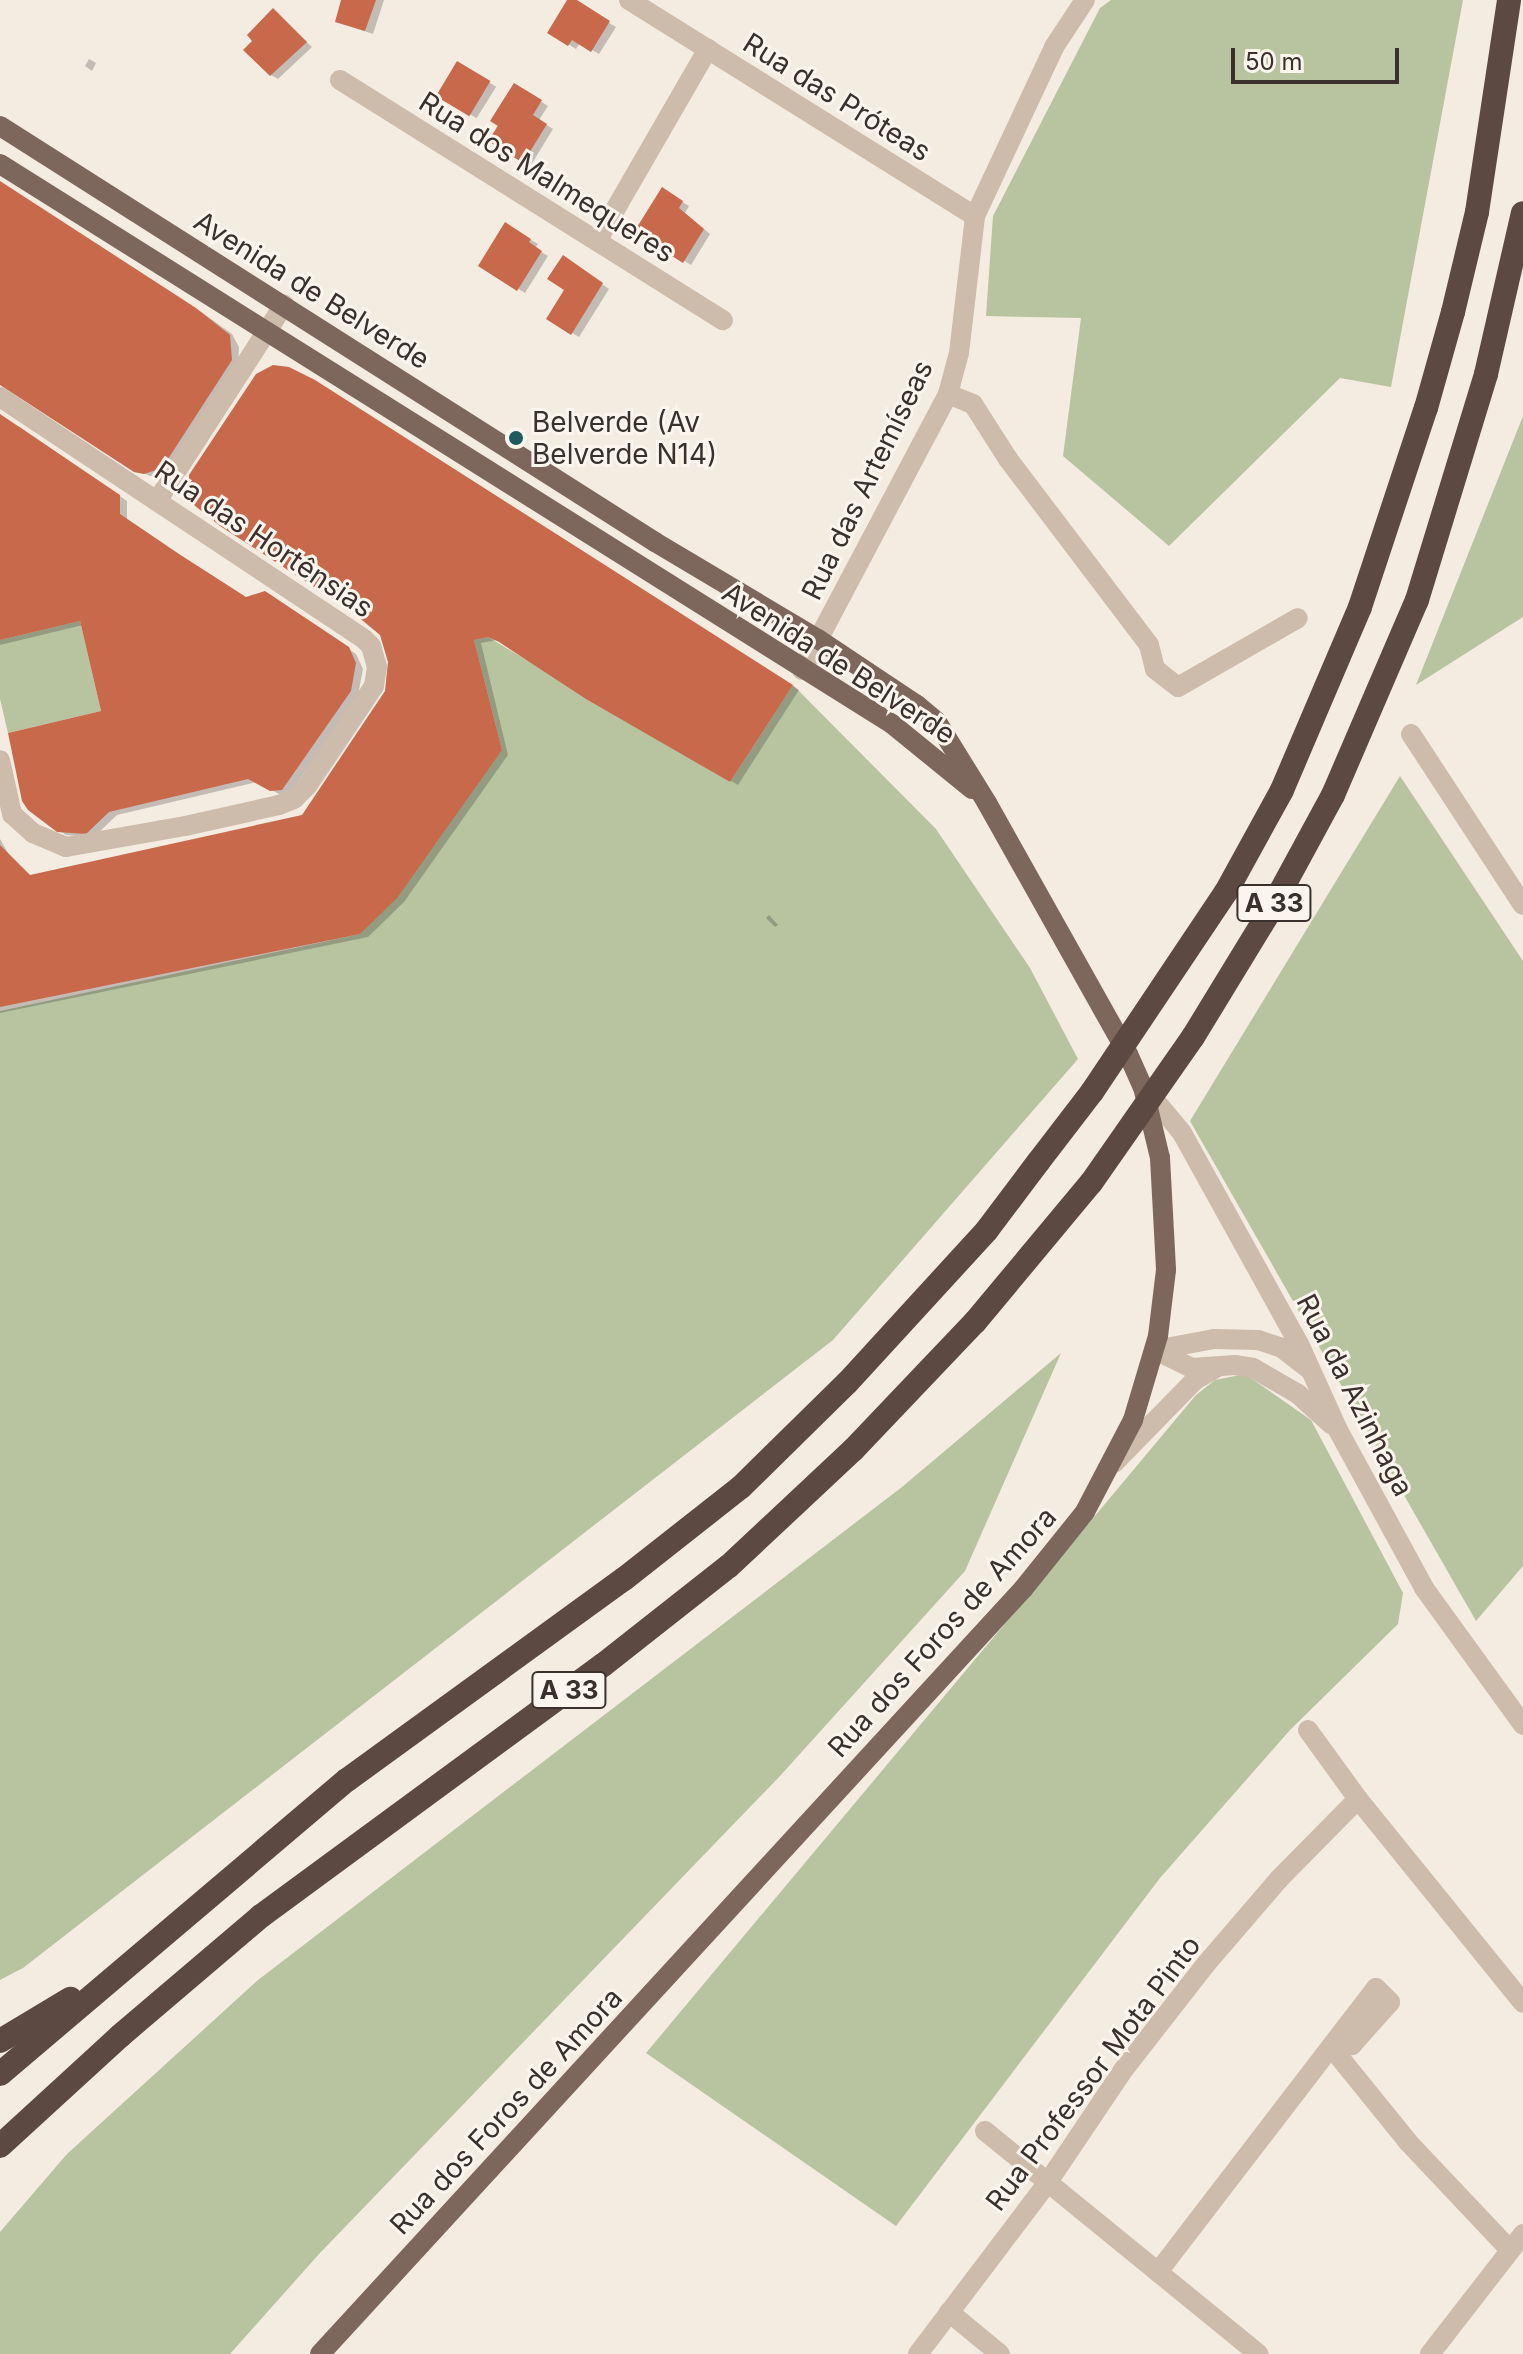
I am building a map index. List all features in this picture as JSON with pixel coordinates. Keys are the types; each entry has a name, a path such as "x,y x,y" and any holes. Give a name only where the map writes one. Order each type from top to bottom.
{"highway":[{"name":"A 33","path":"0,2074 347,1780 624,1579 741,1487 847,1383 987,1230 1100,1080 1226,892 1282,790 1360,607 1426,408 1453,312 1477,212 1509,0"},
{"name":"A 33","path":"0,2146 120,2036 261,1916 603,1665 729,1566 853,1450 965,1333 1091,1183 1193,1037 1277,899 1333,795 1417,600 1486,374 1523,213"},
{"path":"0,2041 71,1999 188,1913"}],"main road":[{"name":"Avenida de Belverde","path":"0,126 655,542 818,639 917,705 937,722 987,803"},
{"name":"Avenida de Belverde","path":"0,164 269,330 802,670 892,724 933,754 987,803"},
{"name":"Rua dos Foros de Amora","path":"320,2354 1023,1589 1085,1512 1133,1420 1155,1350 1166,1270 1165,1204 1160,1158 1143,1087 987,803"}],"street":[{"name":"Rua das Próteas","path":"629,0 975,216"},
{"name":"Rua das Artemíseas","path":"802,670 948,394 959,353 975,216 1054,47 1085,0"},
{"path":"597,241 708,49"},
{"name":"Rua dos Malmequeres","path":"340,80 723,320"},
{"path":"157,501 284,305"},
{"path":"948,394 973,404 1008,459 1149,645 1155,669 1178,687 1298,618"},
{"name":"Rua das Hortênsias","path":"0,397 364,639 375,656 374,686 307,786 294,799 185,826 75,848 58,845 33,833 12,814 0,760"},
{"path":"1411,734 1523,905"},
{"name":"Rua da Azinhaga","path":"1143,1087 1182,1133 1315,1374 1338,1430 1424,1588 1523,1725"},
{"path":"1155,1350 1214,1339 1258,1340 1282,1348 1315,1374"},
{"path":"1155,1350 1192,1368 1253,1368 1272,1376 1338,1430"},
{"path":"1111,1466 1195,1380 1220,1366"},
{"path":"1308,1730 1358,1799 1523,2003"},
{"name":"Rua Professor Mota Pinto","path":"918,2354 1048,2182 1124,2069 1206,1964 1279,1879 1358,1799"},
{"path":"1158,2272 1332,2048 1417,2152 1517,2242 1430,2354"},
{"path":"985,2131 1258,2354"},
{"path":"949,2312 1000,2354"}],"green space":[{"path":"1111,0 1463,0 1391,387 1340,378 1169,546 1063,456 1081,318 986,316 993,216 1100,8"},
{"path":"1523,416 1523,617 1416,685"},
{"path":"80,621 101,711 8,733 0,699 0,640"},
{"path":"488,637 730,782 793,685 936,829 1030,968 1078,1059 833,1340 23,1968 0,1980 0,1011 360,934 502,750 474,640"},
{"path":"1400,776 1523,961 1523,1566 1476,1621 1190,1121"},
{"path":"1061,1353 965,1571 780,1776 319,2254 230,2354 0,2354 0,2232 67,2154 258,1980 902,1487"},
{"path":"1245,1374 1311,1420 1403,1593 1398,1624 1290,1730 1160,1878 896,2226 646,2053 1196,1395 1215,1380"}],"building":[{"path":"341,0 376,0 365,31 335,22"},
{"path":"567,0 577,0 610,21 591,52 572,40 568,46 547,33"},
{"path":"273,8 307,42 270,76 243,50 252,41 247,35"},
{"path":"457,61 490,81 469,116 436,96"},
{"path":"514,83 542,100 533,115 547,124 523,163 488,141 498,126 490,121"},
{"path":"0,181 196,308 230,335 232,360 168,459 156,470 144,474 134,472 0,385"},
{"path":"662,187 683,201 679,208 704,229 683,263 634,232"},
{"path":"505,222 531,239 529,242 542,251 517,291 478,266"},
{"path":"563,255 603,283 571,335 546,319 564,290 547,279"},
{"path":"273,365 289,367 315,380 793,685 730,782 586,699 499,642 488,637 474,640 502,750 397,898 360,934 0,1007 0,845 30,875 302,815 385,691 388,662 380,635 351,611 220,526 189,501 189,475 256,374"},
{"path":"0,414 120,495 120,514 179,554 246,597 265,591 349,647 356,663 351,691 282,790 270,791 248,779 109,812 86,834 57,832 28,810 22,801 8,733 101,711 80,621 0,640"}],"place":[{"name":"Belverde (Av Belverde N14)","path":"516,438"}]}
